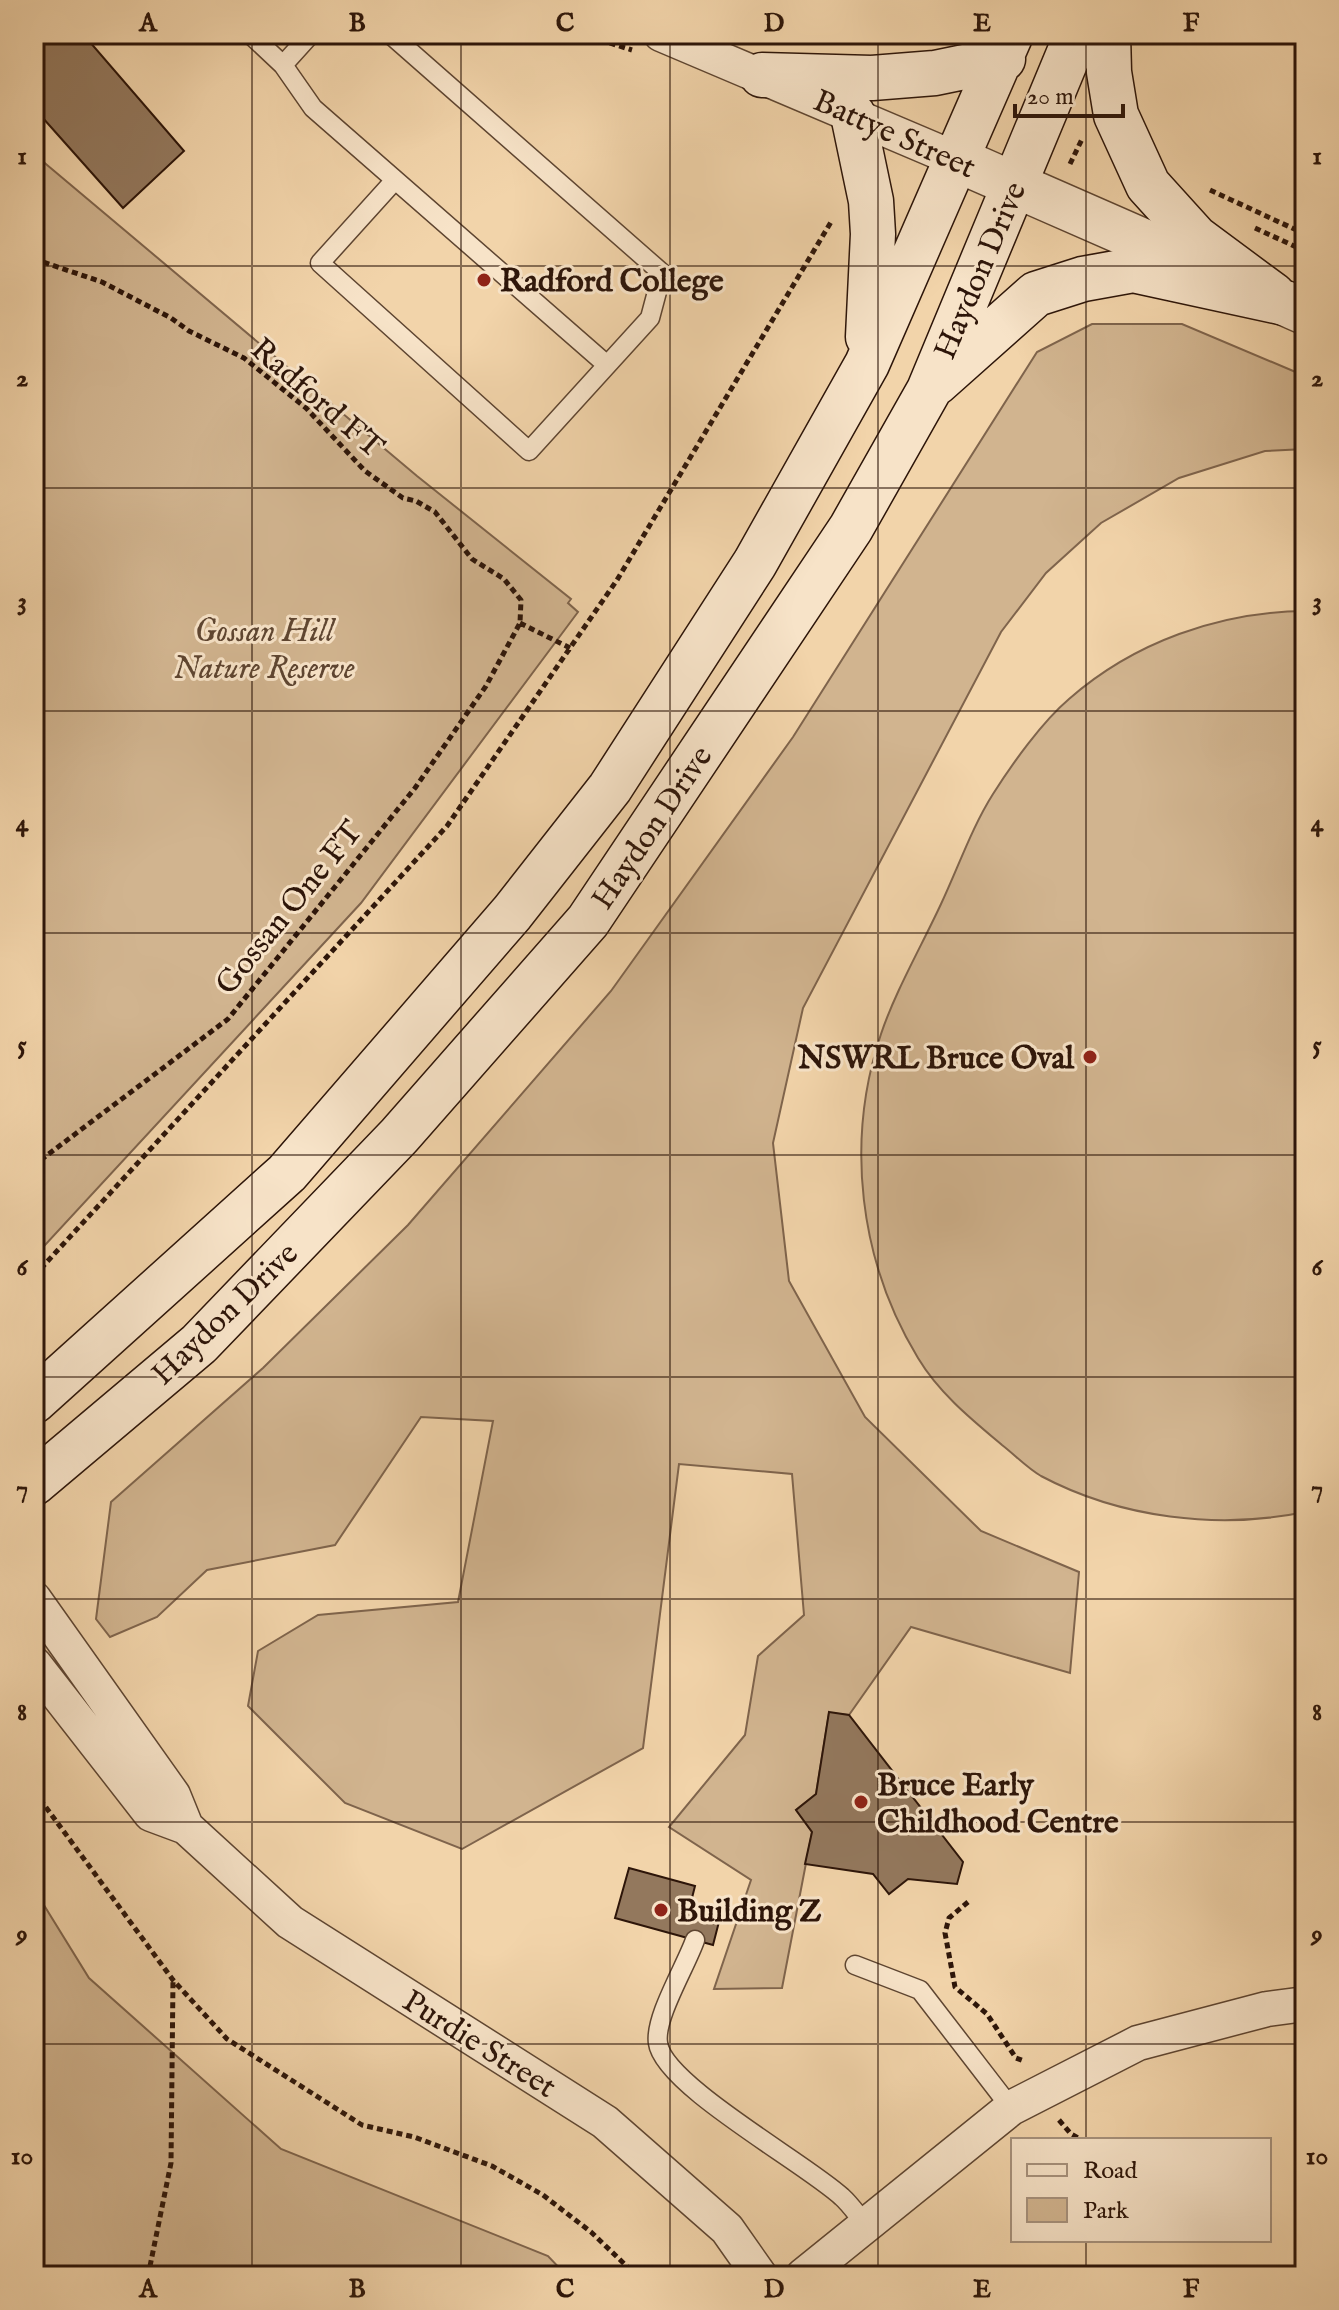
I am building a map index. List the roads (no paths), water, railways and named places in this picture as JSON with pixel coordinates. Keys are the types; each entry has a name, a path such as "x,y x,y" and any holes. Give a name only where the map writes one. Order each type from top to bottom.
{"main road":[{"name":"Haydon Drive","path":"34,1483 199,1344 399,1136 588,921 851,528 929,390 1077,34"},
{"path":"1108,34 1109,72 1116,115 1148,185 1196,238 1295,308"},
{"path":"762,75 872,78 935,73 1007,46"},
{"name":"Haydon Drive","path":"34,1401 287,1173 512,913 610,788 755,563 867,364 1007,46"},
{"path":"853,115 871,201 873,234 867,364"},
{"name":"Battye Street","path":"958,160 1295,308"},
{"path":"929,390 1036,294 1083,279 1133,270 1295,308"}],"street":[{"name":"Battye Street","path":"661,34 958,160"},
{"name":"Purdie Street","path":"34,1599 173,1795 186,1827"},
{"name":"Purdie Street","path":"34,1664 151,1814 186,1827 290,1922 605,2122 727,2229 760,2276"},
{"path":"803,2276 1011,2108 1138,2043 1267,2009 1305,2004"}],"lane":[{"path":"250,34 283,65 313,108 607,365"},
{"path":"283,65 311,34"},
{"path":"390,34 662,273 650,318 529,451 320,263 395,180"},
{"path":"695,1940 662,2016 657,2042 666,2063 731,2119 774,2146 843,2197 866,2225"},
{"path":"855,1965 920,1990 1011,2108"}],"place":[{"name":"Radford College","path":"484,280"},
{"name":"NSWRL Bruce Oval","path":"1090,1057"},
{"name":"Bruce Early Childhood Centre","path":"861,1802"},
{"name":"Building Z","path":"661,1910"}],"park label":[{"name":"Gossan Hill Nature Reserve","path":"264,648"}]}
